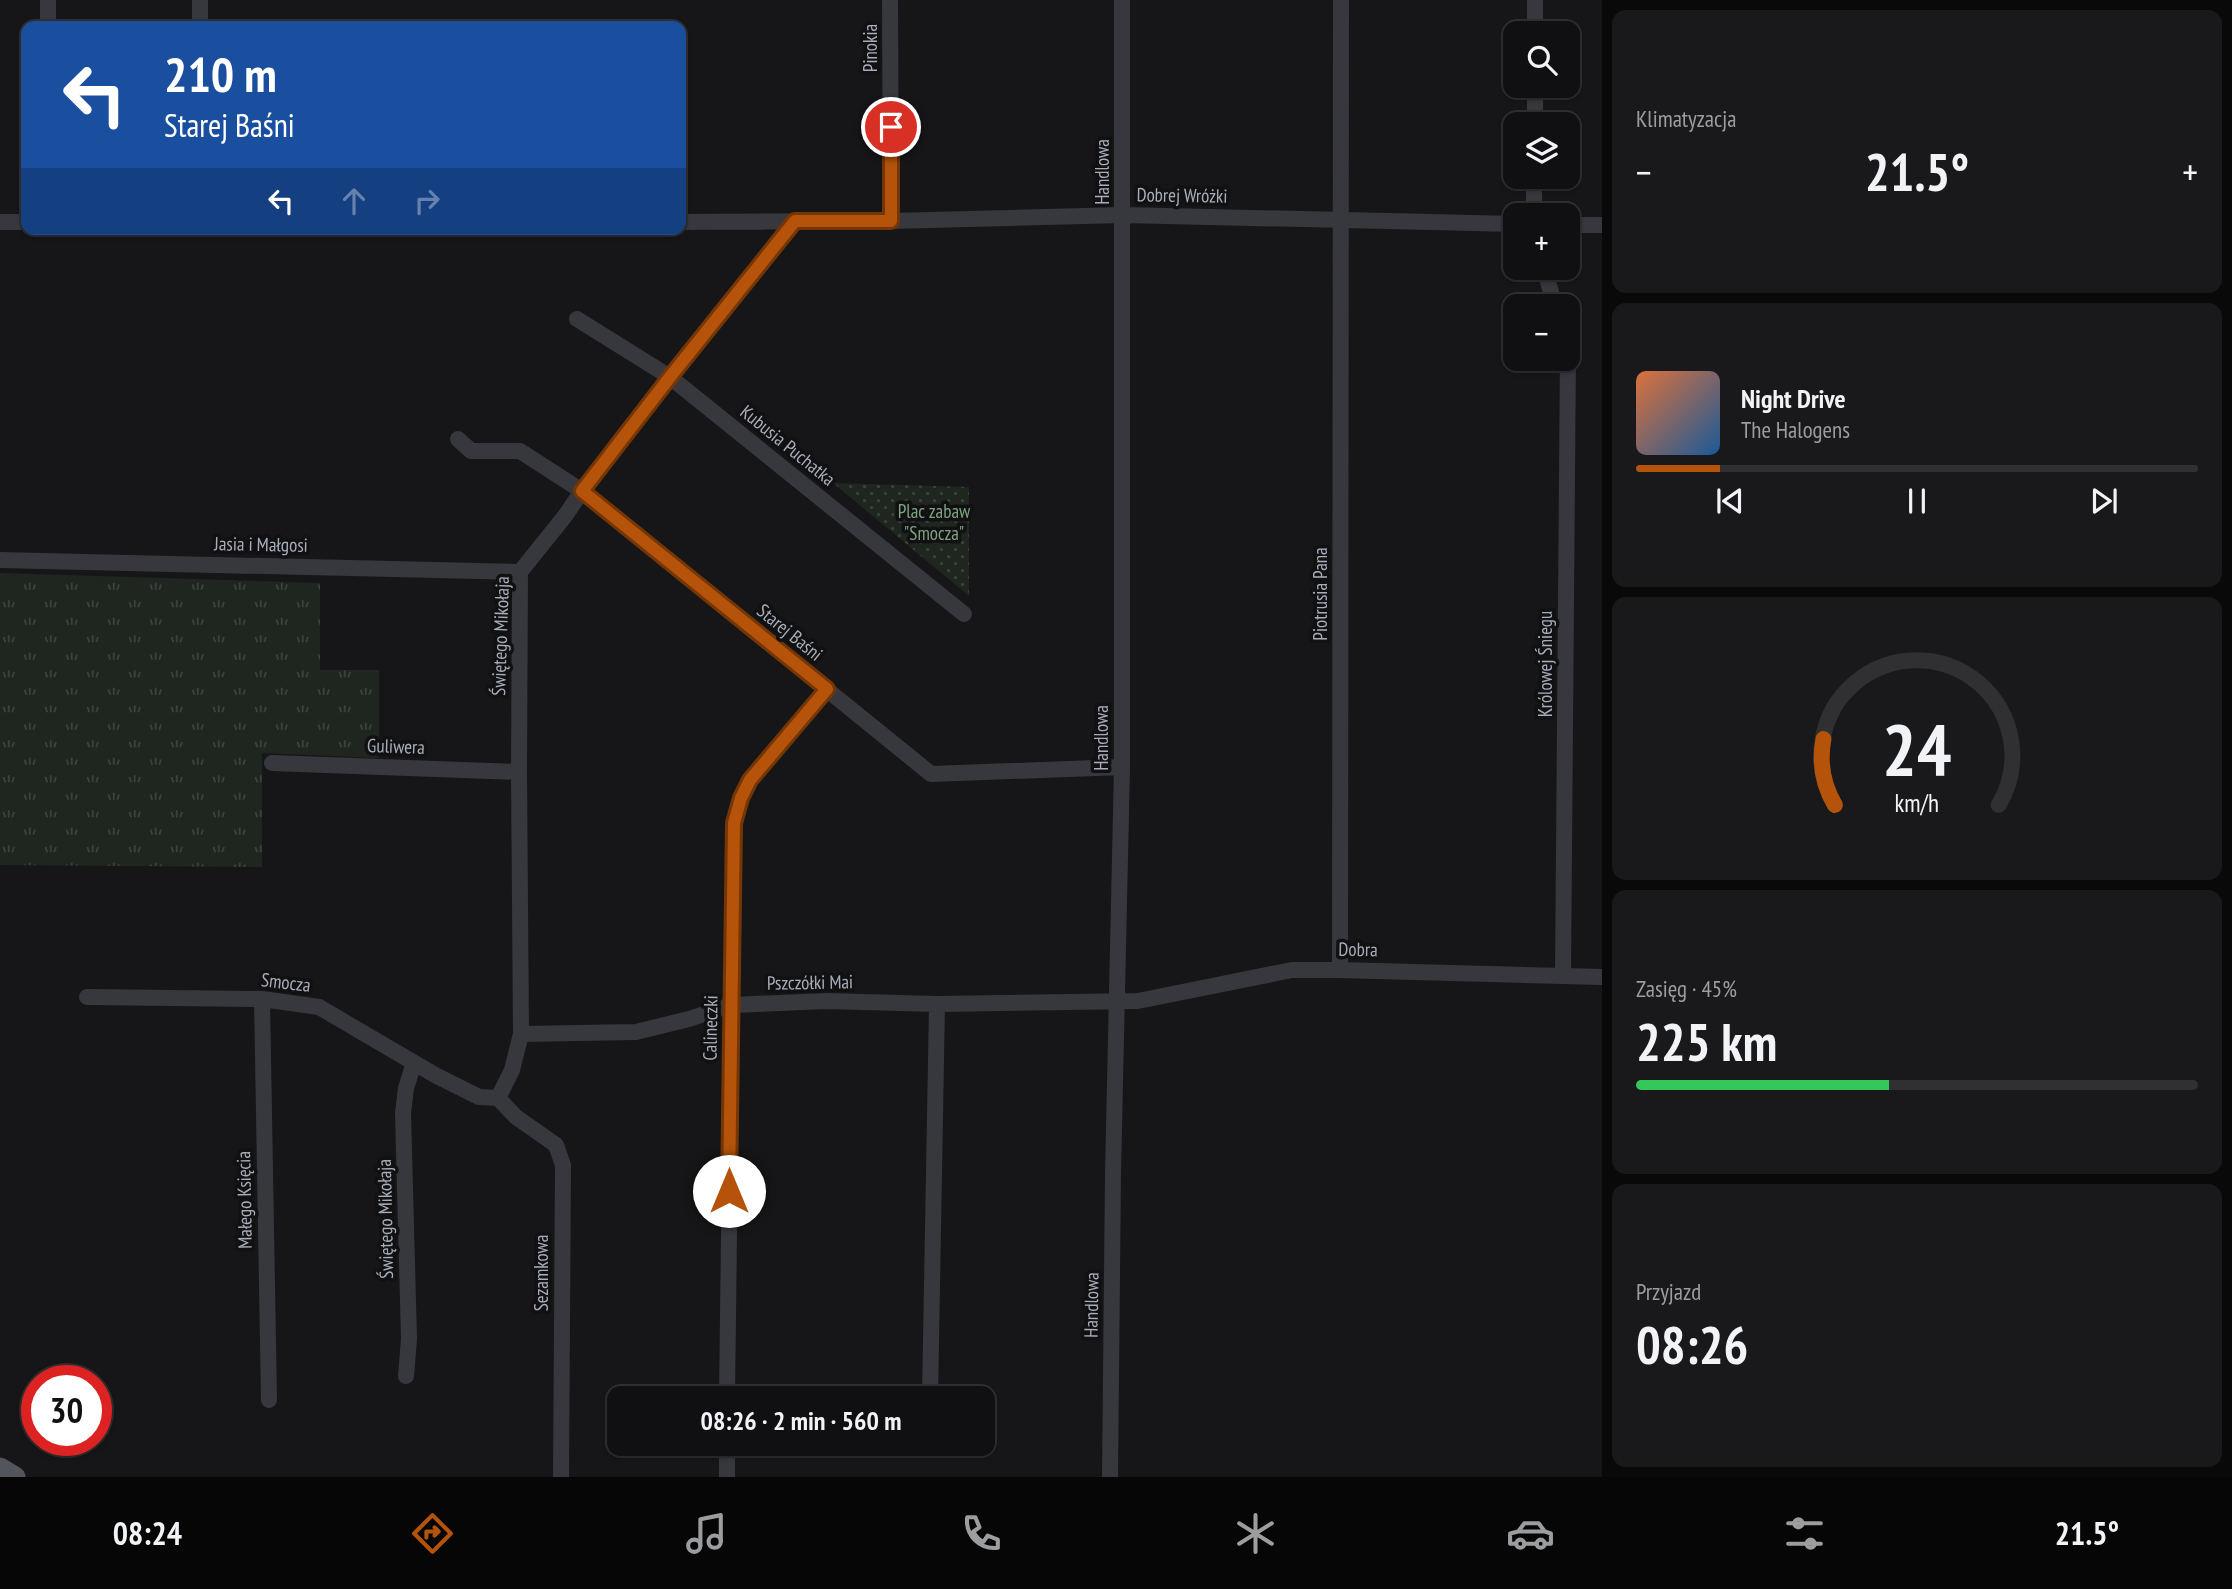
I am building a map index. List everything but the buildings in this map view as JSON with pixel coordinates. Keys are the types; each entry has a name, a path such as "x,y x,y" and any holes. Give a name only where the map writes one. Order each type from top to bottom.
{"main road":[{"path":"0,1468 15,1477"}],"street":[{"path":"48,0 48,21"},
{"path":"200,0 200,21"},
{"name":"Pinokia","path":"890,0 891,221"},
{"name":"Handlowa","path":"1110,1477 1122,767 1122,0"},
{"name":"Piotrusia Pana","path":"1340,970 1341,0"},
{"path":"1535,0 1535,21"},
{"name":"Dobrej Wróżki","path":"686,222 891,221 1123,215 1503,224"},
{"name":"Świętego Mikołaja","path":"498,1098 512,1070 521,1034 520,572 670,377 795,221"},
{"path":"0,222 21,222"},
{"path":"1580,225 1602,225"},
{"name":"Kubusia Puchatka","path":"577,319 670,377 964,614"},
{"name":"Królowej Śniegu","path":"1563,976 1568,371"},
{"name":"Starej Baśni","path":"458,439 471,451 520,451 582,491 931,774 1122,767"},
{"name":"Jasia i Małgosi","path":"0,560 520,572"},
{"name":"Calineczki","path":"727,1386 734,823 741,798 750,780 827,689"},
{"name":"Guliwera","path":"272,763 519,772"},
{"name":"Dobra","path":"1116,1002 1142,1001 1292,970 1602,977"},
{"name":"Smocza","path":"88,997 262,999 319,1007 414,1063 479,1097 498,1098"},
{"name":"Małego Księcia","path":"262,999 269,1401"},
{"name":"Pszczółki Mai","path":"521,1034 636,1032 731,1006 827,1002 1116,1002"},
{"path":"930,1386 937,1004"},
{"name":"Świętego Mikołaja","path":"406,1376 409,1339 403,1113 406,1088 414,1063"},
{"name":"Sezamkowa","path":"498,1098 516,1117 555,1145 563,1165 561,1477"},
{"path":"727,1456 727,1477"}],"green space":[{"name":"Plac zabaw \"Smocza\"","path":"833,483 969,487 969,596"},
{"path":"0,573 320,583 320,670 379,670 379,758 262,753 262,867 0,865"}],"route":[{"path":"729,1191 734,823 741,798 750,780 827,689 582,491 795,221 891,221 891,127"}]}
